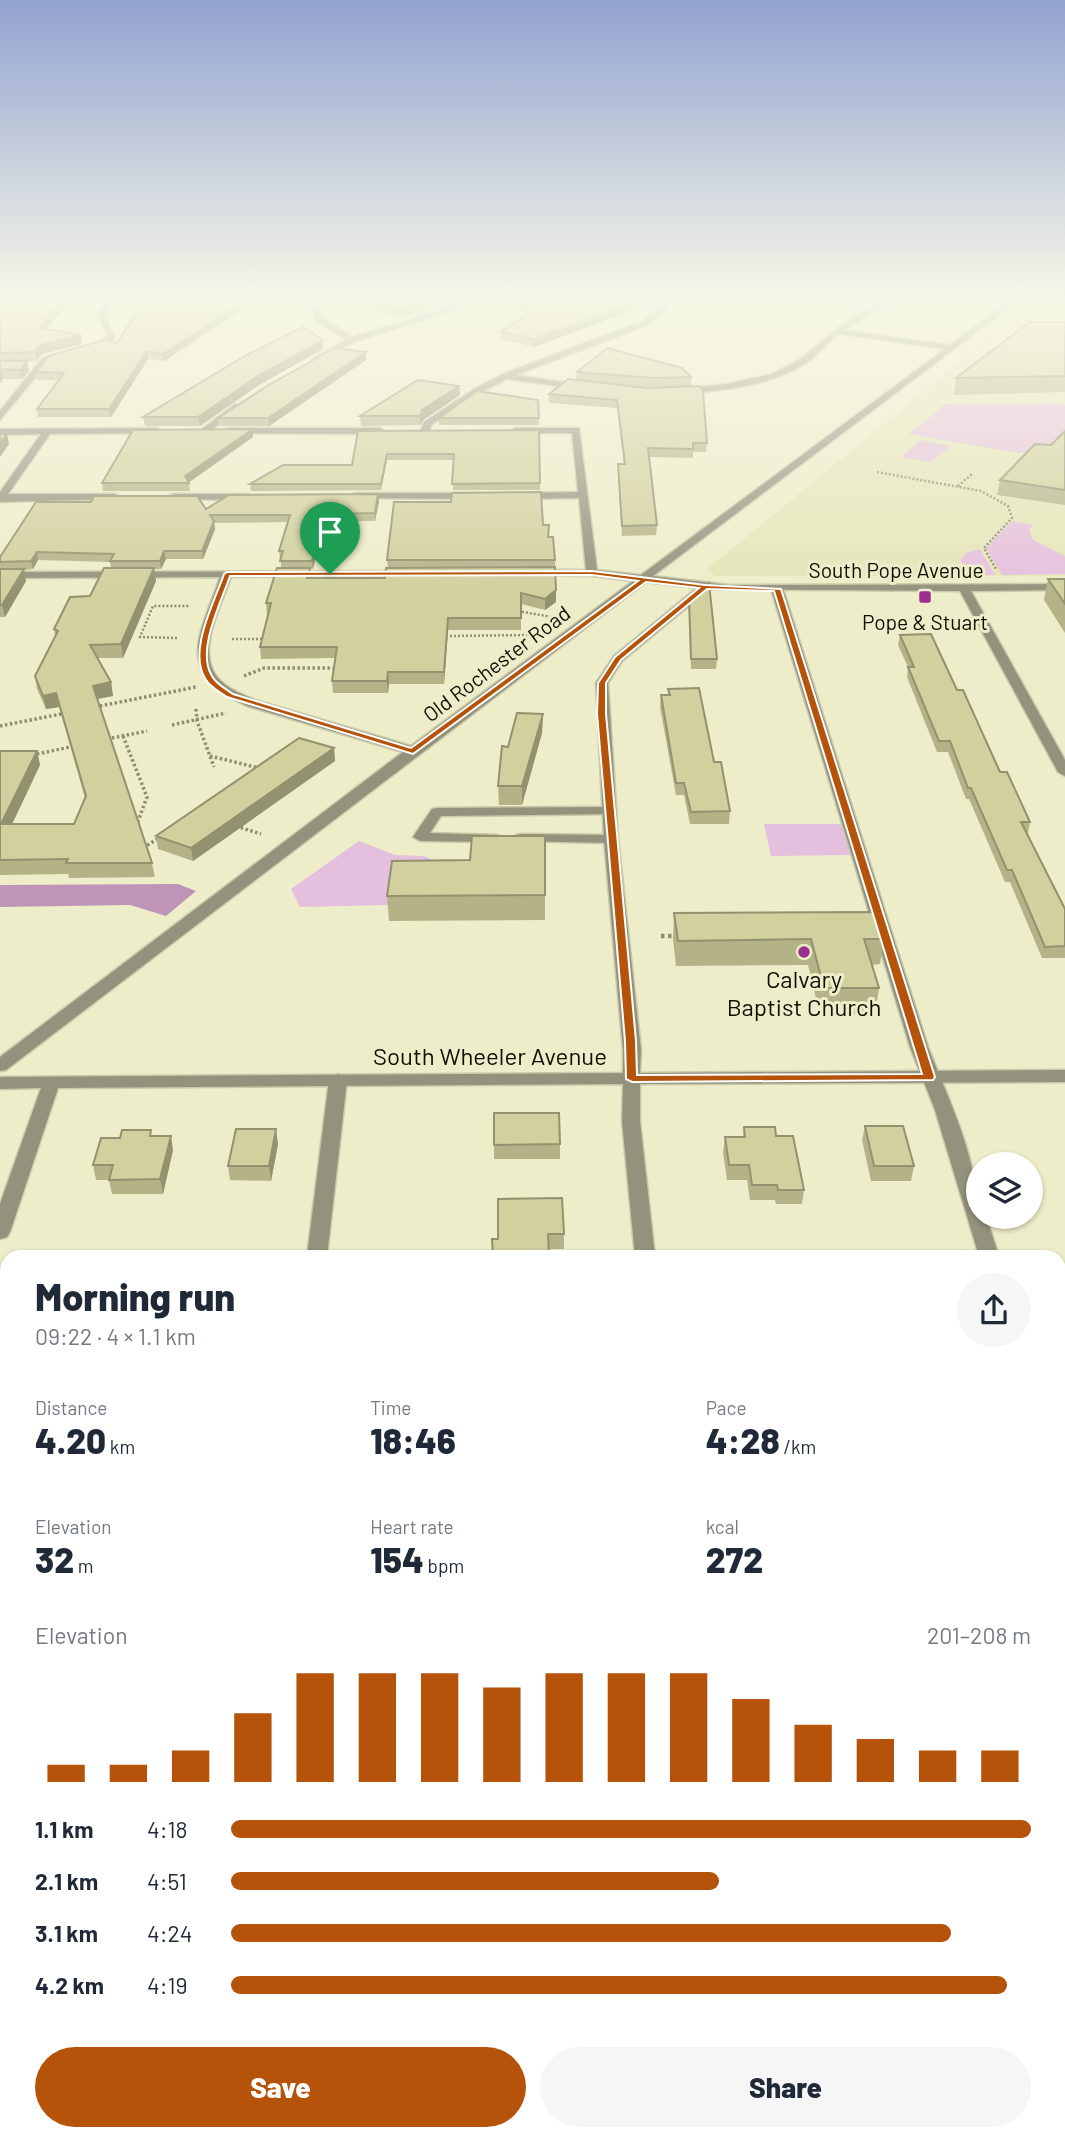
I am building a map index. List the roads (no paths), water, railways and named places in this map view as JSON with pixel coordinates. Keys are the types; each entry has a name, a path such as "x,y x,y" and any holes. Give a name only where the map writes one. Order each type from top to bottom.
{"street":[{"path":"0,417 15,397"},
{"path":"426,430 427,424 469,397"},
{"name":"Old Rochester Road","path":"0,1066 413,751 887,397"},
{"path":"205,431 207,426 242,403"},
{"path":"191,431 396,430"},
{"path":"409,430 440,430"},
{"path":"508,430 576,430 592,573"},
{"path":"0,432 165,431"},
{"path":"0,498 47,432"},
{"path":"501,496 583,495"},
{"path":"351,496 487,496"},
{"path":"0,498 132,497"},
{"path":"160,497 255,497"},
{"path":"0,575 416,573"},
{"name":"South Pope Avenue","path":"513,573 592,573 705,587 777,589 1065,587"},
{"path":"227,574 201,655 210,681 230,695 413,751"},
{"path":"644,1250 631,1121 631,1041 611,839 602,683 618,659 705,587"},
{"path":"964,588 1065,772"},
{"path":"777,589 929,1077 944,1110 987,1250"},
{"path":"610,811 437,812 420,837 611,839"},
{"name":"South Wheeler Avenue","path":"0,1083 1065,1076"},
{"path":"318,1250 338,1080"},
{"path":"0,1231 52,1082"}],"place":[{"name":"Pope & Stuart","path":"925,597"},
{"name":"Calvary Baptist Church","path":"804,952"}]}
